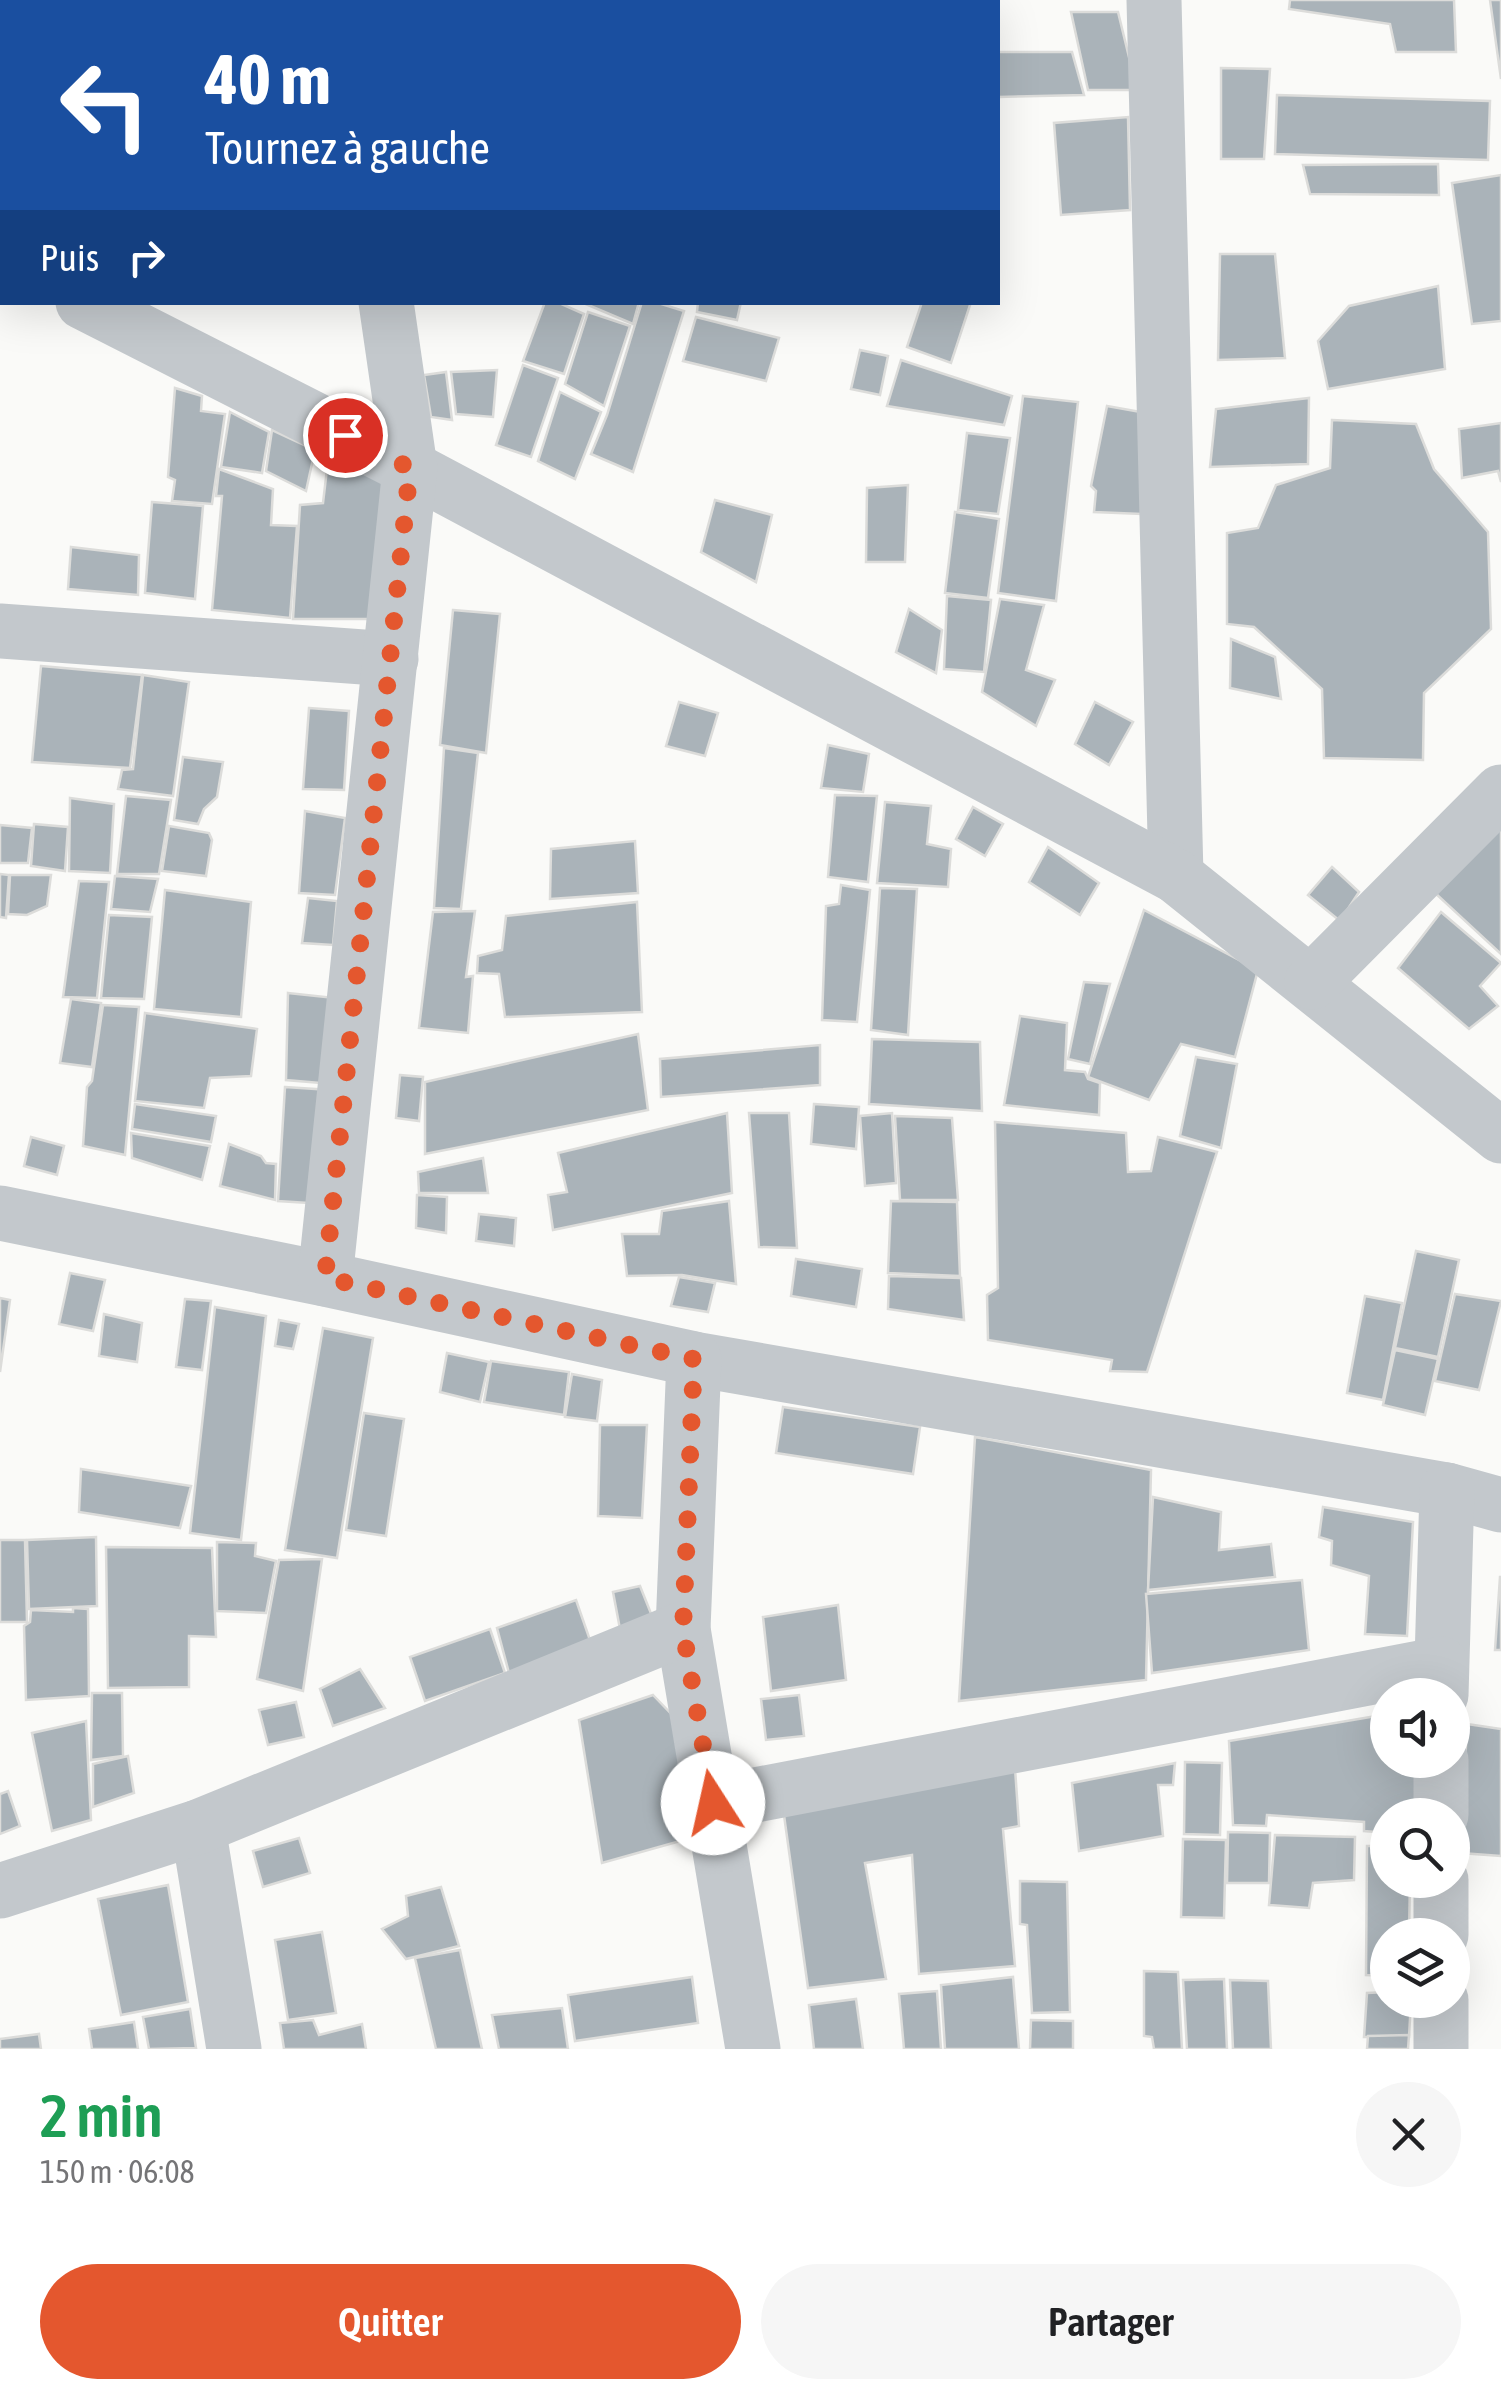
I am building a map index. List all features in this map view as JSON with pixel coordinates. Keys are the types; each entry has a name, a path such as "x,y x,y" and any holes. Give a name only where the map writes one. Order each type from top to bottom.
{"street":[{"path":"1154,0 1176,876"},
{"path":"89,305 410,468 1176,876 1501,1136"},
{"path":"325,1278 410,468 386,305"},
{"path":"0,631 391,659"},
{"path":"1312,982 1501,792"},
{"path":"0,1213 325,1278 694,1359 1447,1490 1501,1506"},
{"path":"694,1359 683,1630 753,2049"},
{"path":"1441,1678 1447,1490"},
{"path":"0,1891 198,1827 683,1630"},
{"path":"713,1803 1370,1692"},
{"path":"198,1827 234,2049"},
{"path":"1441,2018 1441,2049"}],"building":[{"path":"1290,0 1454,0 1456,52 1396,52 1390,24 1289,9"},
{"path":"1490,0 1501,0 1501,79"},
{"path":"1071,12 1118,12 1137,90 1088,90"},
{"path":"1000,52 1072,52 1084,95 1000,97"},
{"path":"1221,68 1270,69 1264,159 1221,159"},
{"path":"1277,95 1490,101 1488,160 1275,154"},
{"path":"1128,117 1130,210 1061,215 1054,123"},
{"path":"1438,164 1439,195 1310,194 1303,165"},
{"path":"1501,175 1501,321 1472,324 1452,183"},
{"path":"1220,254 1275,254 1285,358 1218,360"},
{"path":"1438,286 1445,369 1328,389 1318,341 1349,306"},
{"path":"544,305 564,305 584,314 564,374 523,361"},
{"path":"588,305 638,305 633,324"},
{"path":"641,305 665,305 684,311 633,472 591,454"},
{"path":"698,305 740,305 737,320 697,312"},
{"path":"921,305 970,305 951,363 907,347"},
{"path":"588,312 630,326 604,406 565,384"},
{"path":"696,317 779,338 766,381 683,361"},
{"path":"860,350 888,356 880,395 851,389"},
{"path":"901,360 1012,396 1004,425 887,406"},
{"path":"523,365 558,378 531,457 496,445"},
{"path":"497,370 493,417 456,414 451,372"},
{"path":"446,372 452,420 431,417 424,375"},
{"path":"175,388 202,396 201,411 225,414 212,504 172,501 175,480 168,477"},
{"path":"560,392 601,412 575,479 538,461"},
{"path":"1023,396 1078,402 1056,601 998,593"},
{"path":"1309,398 1308,464 1210,467 1216,409"},
{"path":"1107,406 1152,414 1142,514 1094,512 1096,491 1091,486"},
{"path":"230,412 269,432 262,473 221,467"},
{"path":"1332,420 1416,424 1434,469 1488,532 1491,629 1424,693 1423,760 1324,758 1322,689 1254,627 1227,624 1227,533 1258,528 1276,485 1330,468"},
{"path":"1501,423 1501,482 1498,471 1462,478 1459,429"},
{"path":"272,430 315,450 306,491 266,471"},
{"path":"967,433 1010,438 998,514 958,510"},
{"path":"329,452 387,467 379,619 293,619 300,505 323,503"},
{"path":"219,469 273,489 271,525 297,526 290,618 212,610 222,496 216,496"},
{"path":"908,485 905,562 866,562 867,488"},
{"path":"715,500 772,515 756,582 701,552"},
{"path":"152,502 203,506 195,599 145,593"},
{"path":"955,512 999,519 988,598 945,593"},
{"path":"71,547 139,555 138,595 68,589"},
{"path":"947,596 991,600 984,672 944,669"},
{"path":"1000,599 1044,605 1026,670 1055,680 1036,726 982,692"},
{"path":"909,609 942,630 936,673 896,652"},
{"path":"453,610 500,614 486,753 440,745"},
{"path":"1231,639 1275,657 1281,699 1230,688"},
{"path":"41,666 142,675 130,768 32,762"},
{"path":"143,675 189,682 173,796 118,789 122,770 133,769"},
{"path":"679,702 718,713 705,756 666,746"},
{"path":"1095,702 1133,722 1109,765 1075,744"},
{"path":"309,708 349,711 344,790 303,789"},
{"path":"828,745 869,754 863,792 821,788"},
{"path":"444,748 478,753 461,909 434,908"},
{"path":"183,757 223,762 217,797 204,809 198,824 174,820"},
{"path":"835,795 877,796 868,882 828,877"},
{"path":"126,796 171,800 159,874 117,874"},
{"path":"70,798 114,804 110,873 69,871"},
{"path":"885,802 931,806 927,844 951,849 948,887 877,883"},
{"path":"973,807 1003,824 985,856 956,839"},
{"path":"305,811 345,818 335,895 299,893"},
{"path":"1501,822 1501,954 1435,893"},
{"path":"34,824 68,827 65,871 31,866"},
{"path":"0,825 32,828 28,863 0,863"},
{"path":"169,826 209,833 212,840 206,876 162,871"},
{"path":"635,841 638,893 550,899 551,849"},
{"path":"1048,847 1099,883 1080,915 1029,882"},
{"path":"1332,867 1359,892 1340,921 1308,895"},
{"path":"0,874 9,875 6,918 0,917"},
{"path":"10,875 51,875 47,906 27,915 8,914"},
{"path":"115,876 158,879 150,912 111,909"},
{"path":"79,881 109,882 97,998 63,997"},
{"path":"841,885 870,890 857,1022 822,1020 826,906 839,904"},
{"path":"880,888 917,889 908,1035 871,1030"},
{"path":"165,890 251,902 241,1017 154,1009"},
{"path":"308,898 337,901 333,945 302,943"},
{"path":"637,902 642,1012 505,1017 499,974 477,973 478,956 502,950 506,916"},
{"path":"1144,910 1258,970 1235,1057 1181,1044 1149,1100 1088,1077"},
{"path":"475,911 466,977 473,976 468,1033 419,1028 433,912"},
{"path":"1441,912 1501,963 1480,986 1498,1006 1469,1029 1398,968"},
{"path":"109,915 152,917 144,999 101,998"},
{"path":"1084,982 1110,984 1090,1064 1068,1059"},
{"path":"288,993 335,998 332,1084 286,1080"},
{"path":"71,999 101,1003 92,1067 60,1063"},
{"path":"103,1005 139,1007 125,1155 83,1146 87,1087 92,1081"},
{"path":"145,1013 257,1029 251,1076 210,1078 204,1108 135,1101"},
{"path":"1020,1016 1067,1023 1065,1070 1085,1072 1088,1079 1100,1083 1099,1115 1004,1105"},
{"path":"638,1034 648,1110 425,1154 425,1082"},
{"path":"872,1039 980,1042 982,1111 869,1104"},
{"path":"820,1045 820,1085 661,1097 660,1059"},
{"path":"1196,1057 1237,1064 1221,1148 1180,1136"},
{"path":"400,1075 423,1077 419,1121 396,1118"},
{"path":"285,1087 330,1090 324,1204 278,1201"},
{"path":"135,1104 216,1116 211,1142 132,1129"},
{"path":"814,1104 859,1107 856,1149 811,1144"},
{"path":"727,1113 732,1193 553,1230 548,1195 567,1192 558,1153"},
{"path":"749,1113 789,1113 797,1248 759,1247"},
{"path":"892,1113 896,1183 865,1186 860,1116"},
{"path":"895,1116 952,1118 958,1200 900,1200"},
{"path":"995,1122 1126,1133 1128,1172 1151,1171 1158,1137 1217,1152 1147,1372 1110,1371 1112,1360 988,1340 987,1295 998,1288"},
{"path":"131,1133 210,1146 202,1180 132,1158"},
{"path":"31,1137 64,1146 57,1175 24,1166"},
{"path":"229,1144 276,1164 275,1200 220,1186"},
{"path":"483,1158 488,1193 419,1193 418,1172"},
{"path":"417,1195 447,1197 446,1233 416,1228"},
{"path":"729,1201 736,1284 682,1275 627,1276 622,1234 659,1234 662,1211"},
{"path":"891,1201 957,1202 960,1276 888,1273"},
{"path":"479,1214 516,1218 514,1246 476,1241"},
{"path":"1416,1251 1459,1260 1438,1357 1395,1348"},
{"path":"796,1259 862,1269 856,1307 791,1296"},
{"path":"70,1273 105,1280 93,1331 59,1324"},
{"path":"889,1276 961,1278 964,1320 888,1309"},
{"path":"679,1277 715,1283 708,1312 671,1306"},
{"path":"1455,1294 1501,1301 1479,1390 1435,1381"},
{"path":"1365,1296 1402,1303 1383,1400 1347,1393"},
{"path":"0,1298 10,1300 0,1372"},
{"path":"185,1299 211,1301 202,1370 176,1367"},
{"path":"215,1307 266,1316 241,1540 190,1533"},
{"path":"104,1314 142,1323 137,1362 99,1356"},
{"path":"279,1320 299,1324 293,1349 275,1346"},
{"path":"323,1328 373,1338 337,1558 285,1550"},
{"path":"1395,1350 1438,1359 1425,1415 1383,1405"},
{"path":"447,1353 489,1362 480,1402 440,1392"},
{"path":"491,1361 569,1372 564,1415 484,1402"},
{"path":"572,1374 602,1380 597,1421 565,1417"},
{"path":"783,1407 920,1427 913,1474 776,1453"},
{"path":"364,1413 404,1419 386,1536 346,1530"},
{"path":"600,1425 647,1425 642,1518 598,1516"},
{"path":"975,1437 1151,1470 1146,1680 959,1701"},
{"path":"81,1469 191,1486 180,1528 79,1512"},
{"path":"1153,1497 1221,1512 1219,1550 1271,1544 1275,1577 1148,1590"},
{"path":"1323,1507 1413,1522 1407,1636 1365,1634 1369,1576 1331,1565 1332,1541 1319,1537"},
{"path":"96,1537 97,1606 29,1609 27,1540"},
{"path":"0,1540 25,1540 27,1622 0,1622"},
{"path":"217,1542 256,1543 255,1556 276,1561 266,1613 217,1611"},
{"path":"106,1547 212,1548 216,1637 189,1636 189,1687 108,1688"},
{"path":"322,1559 303,1691 257,1679 279,1560"},
{"path":"1500,1577 1501,1650 1495,1650"},
{"path":"1302,1580 1309,1650 1152,1673 1146,1594"},
{"path":"640,1586 652,1616 620,1629 613,1592"},
{"path":"576,1600 591,1643 509,1673 497,1628"},
{"path":"838,1605 846,1680 771,1691 763,1617"},
{"path":"73,1608 88,1609 89,1696 26,1700 24,1626 30,1622 31,1610 73,1612"},
{"path":"490,1629 505,1673 425,1701 410,1657"},
{"path":"360,1669 385,1708 333,1726 320,1689"},
{"path":"92,1693 122,1693 123,1756 91,1760"},
{"path":"653,1695 680,1723 698,1836 602,1863 579,1720"},
{"path":"799,1695 804,1736 766,1740 761,1699"},
{"path":"296,1702 304,1737 268,1745 259,1710"},
{"path":"1370,1717 1370,1778 1432,1778 1431,1798 1370,1798 1370,1832 1364,1831 1364,1822 1267,1815 1266,1826 1233,1825 1229,1741"},
{"path":"86,1721 91,1820 52,1831 32,1733"},
{"path":"1470,1724 1501,1729 1501,1856 1470,1854 1470,1798 1464,1798 1464,1778 1470,1778"},
{"path":"128,1756 134,1793 93,1807 93,1764"},
{"path":"1185,1762 1222,1763 1220,1835 1184,1834"},
{"path":"1175,1763 1173,1785 1158,1785 1163,1836 1079,1851 1072,1783"},
{"path":"1015,1768 1019,1826 1003,1829 1015,1966 919,1974 912,1855 865,1863 886,1979 808,1988 783,1808"},
{"path":"8,1791 20,1826 0,1834 0,1794"},
{"path":"1228,1832 1270,1833 1269,1883 1227,1883"},
{"path":"1275,1835 1355,1837 1354,1880 1313,1883 1309,1908 1269,1905"},
{"path":"299,1838 310,1873 263,1887 253,1851"},
{"path":"1183,1839 1226,1840 1224,1918 1181,1917"},
{"path":"1370,1846 1370,1898 1410,1898 1409,1918 1370,1918 1370,1975 1366,1975"},
{"path":"1020,1881 1067,1882 1070,2012 1032,2013 1027,1925 1020,1924"},
{"path":"168,1885 188,2002 121,2015 98,1899"},
{"path":"441,1887 459,1946 406,1959 382,1929 408,1916 406,1896"},
{"path":"322,1932 336,2013 288,2020 275,1940"},
{"path":"460,1950 482,2049 436,2049 415,1958"},
{"path":"1144,1971 1178,1972 1182,2049 1154,2049 1152,2037 1144,2036"},
{"path":"692,1977 698,2023 575,2041 568,1995"},
{"path":"1013,1977 1019,2049 945,2049 941,1985"},
{"path":"1224,1979 1227,2049 1187,2049 1183,1980"},
{"path":"1230,1980 1268,1981 1271,2049 1233,2049"},
{"path":"937,1991 941,2049 904,2049 899,1994"},
{"path":"1367,1993 1370,2018 1410,2018 1409,2037 1364,2037"},
{"path":"856,1999 863,2049 814,2049 809,2005"},
{"path":"562,2008 568,2049 499,2049 492,2015"},
{"path":"190,2009 196,2048 149,2049 143,2017"},
{"path":"313,2020 319,2035 362,2024 366,2049 284,2049 280,2023"},
{"path":"1031,2020 1073,2021 1073,2049 1030,2049"},
{"path":"134,2022 138,2049 92,2049 89,2029"},
{"path":"39,2034 41,2049 0,2049 0,2039"},
{"path":"1409,2035 1408,2049 1367,2049 1368,2036"}],"route":[{"path":"345,435 410,468 325,1278 694,1359 683,1630 713,1803"}]}
